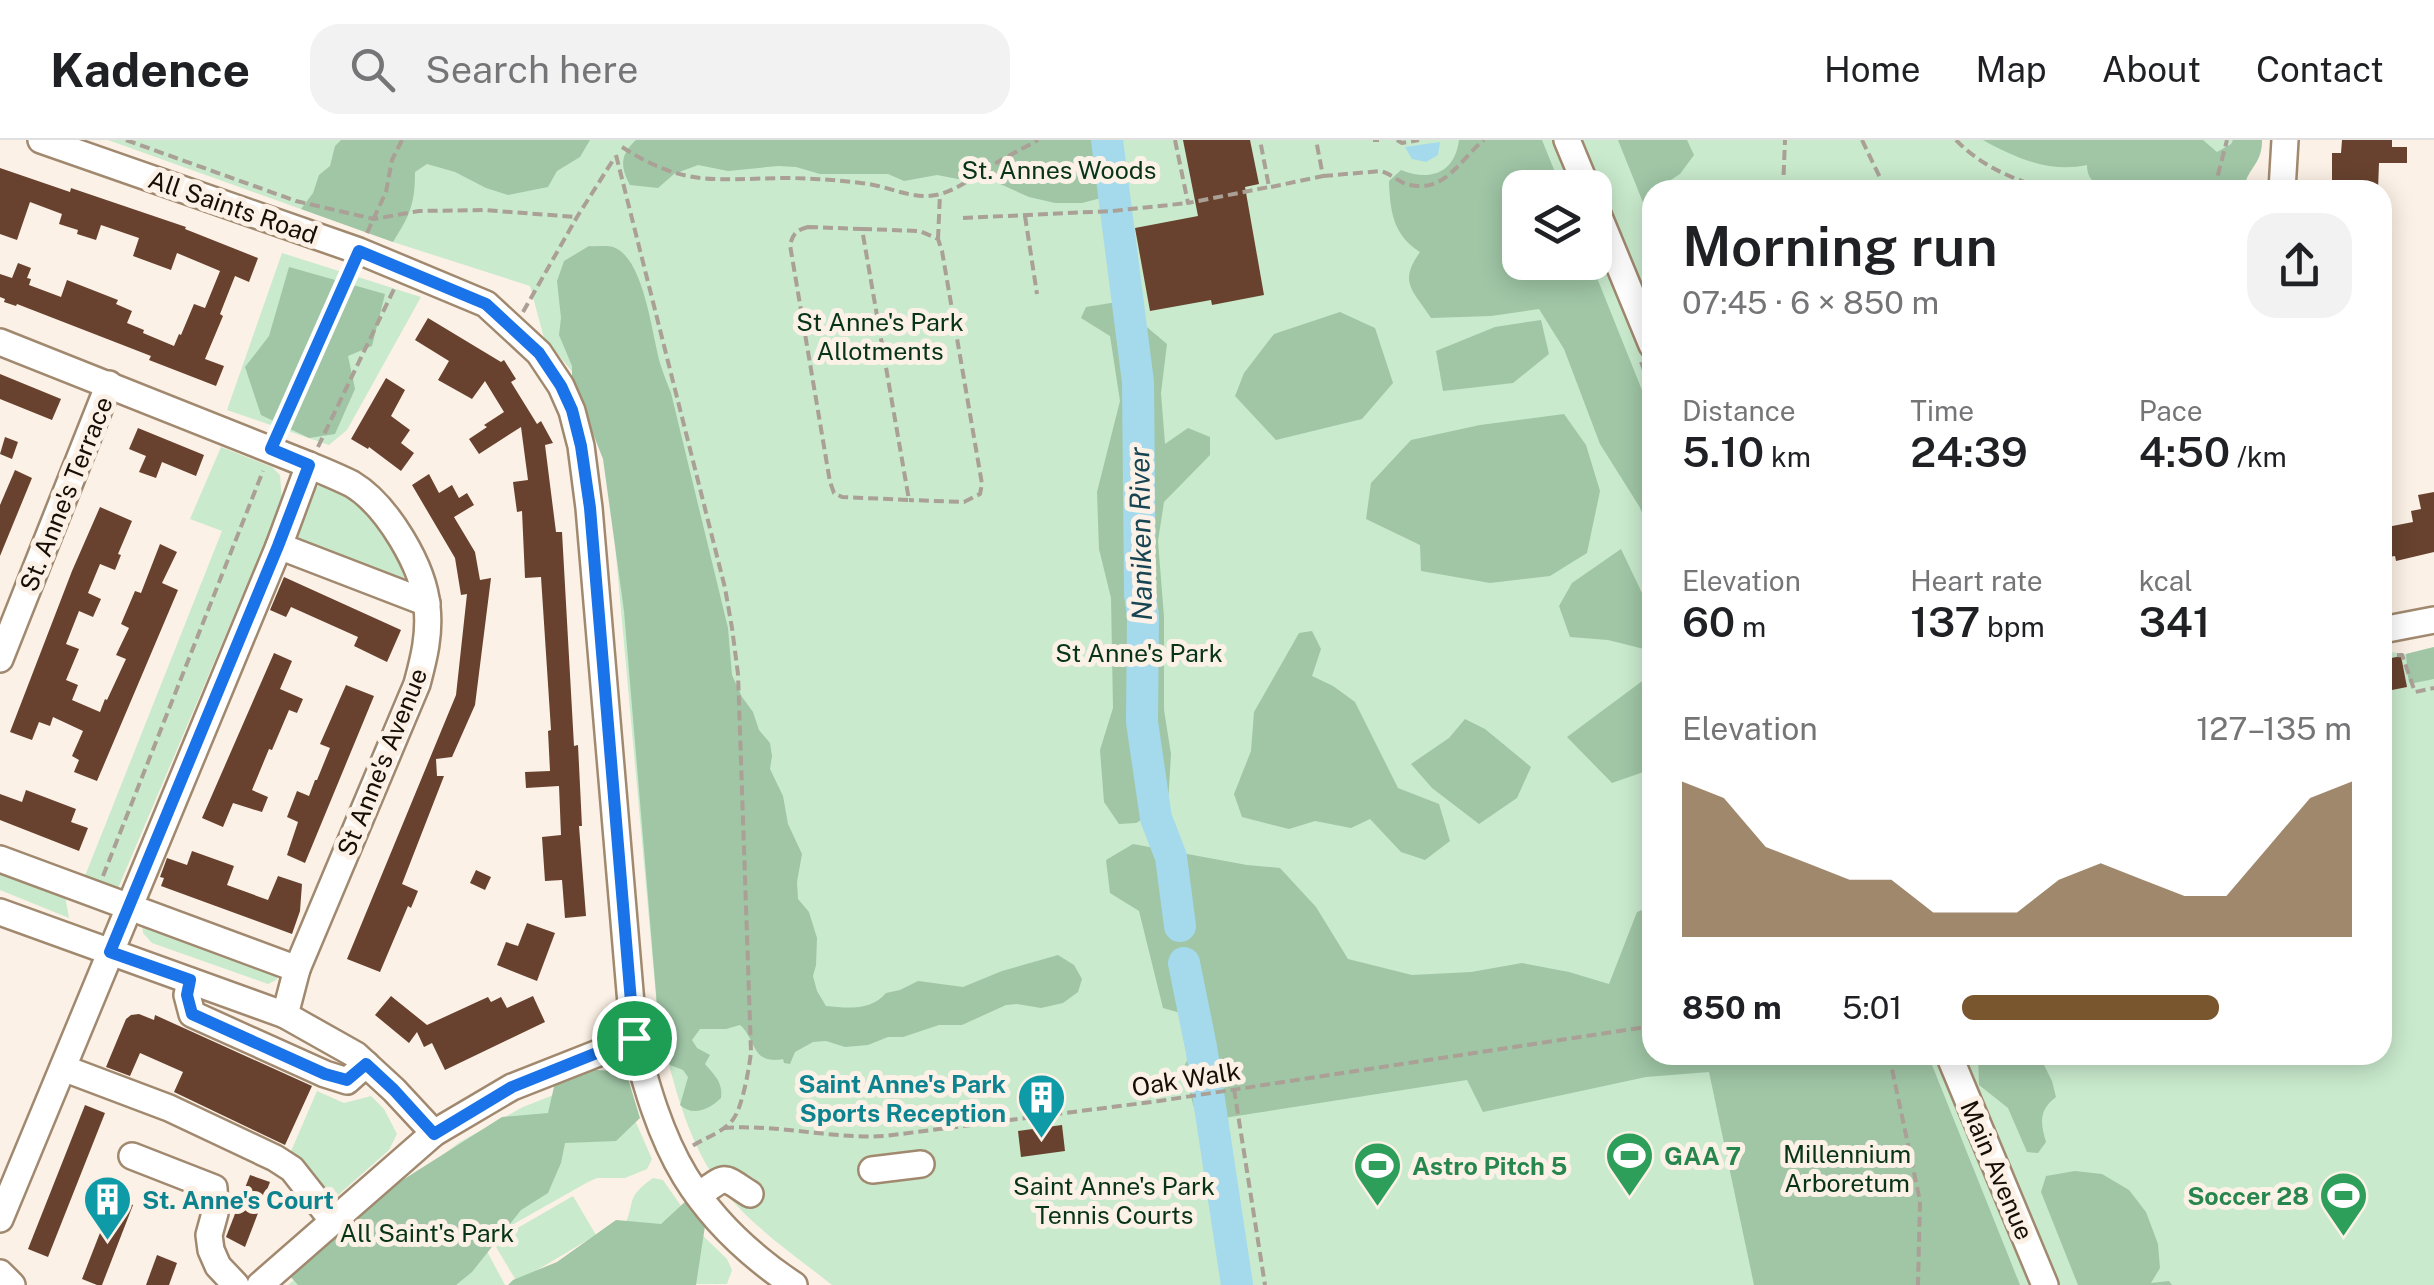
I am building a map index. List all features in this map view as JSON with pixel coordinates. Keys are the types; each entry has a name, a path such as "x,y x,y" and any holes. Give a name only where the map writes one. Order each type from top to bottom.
{"street":[{"name":"All Saints Road","path":"41,140 359,251 486,304 539,353 561,386 581,446 590,508 634,1038 660,1121 684,1174 763,1278 794,1285"},
{"path":"1567,140 1580,170"},
{"path":"2283,180 2285,140"},
{"path":"1612,248 1642,321"},
{"name":"St Anne's Avenue","path":"0,342 354,486 384,512 412,556 428,604 428,644 417,684 297,969 285,1015"},
{"name":"St. Anne's Terrace","path":"0,659 109,384"},
{"path":"0,1220 309,465"},
{"path":"278,546 428,604"},
{"path":"2392,628 2434,620"},
{"path":"0,860 297,969"},
{"path":"0,912 285,1015 356,1054 434,1134"},
{"path":"190,980 187,995 192,1014 325,1074 347,1080 366,1064"},
{"path":"260,1285 434,1134 512,1087 634,1038"},
{"name":"Main Avenue","path":"1953,1065 2045,1285"},
{"path":"62,1068 168,1108 275,1158 292,1168 333,1221"},
{"path":"132,1156 214,1188 210,1250 218,1266 236,1285"},
{"path":"872,1170 921,1164"},
{"path":"698,1195 728,1179 750,1194"},
{"path":"0,1273 12,1285"}],"path":[{"path":"126,140 296,202 374,219 418,210 577,217"},
{"path":"96,895 271,449 386,192 392,160 402,140"},
{"path":"510,325 534,296 577,217 626,140"},
{"path":"622,146 658,168 694,179 829,180 868,184 909,195 940,194 960,186 1038,140"},
{"path":"1175,140 1188,204"},
{"path":"1260,140 1269,187"},
{"path":"1316,140 1323,176"},
{"path":"1397,140 1402,144 1419,140"},
{"path":"963,218 1188,204 1323,176 1380,171 1412,186 1432,184 1460,167 1484,140"},
{"path":"1783,180 1784,140"},
{"path":"1862,140 1881,180"},
{"path":"1956,140 1982,163 2018,180"},
{"path":"2217,180 2227,140"},
{"path":"616,155 724,588 738,674 751,1052 734,1119 675,1155"},
{"path":"938,239 920,231 808,227 792,235 790,245 827,464 834,493 842,498 964,502 980,494 982,484 938,239 940,194"},
{"path":"1024,216 1037,294"},
{"path":"862,229 909,500"},
{"path":"309,465 404,269"},
{"path":"2392,656 2402,655 2414,692 2434,688"},
{"name":"Oak Walk","path":"724,1128 884,1136 1199,1095 1642,1028"},
{"path":"1891,1065 1920,1200 1918,1285"},
{"path":"1234,1089 1265,1285"}],"green space":[{"name":"St Anne's Park","path":"108,140 2262,140 2247,180 1642,180 1642,1065 2392,1065 2392,652 2406,654 2434,647 2434,1285 832,1285 756,1224 729,1196 706,1164 682,1108 659,1029 607,456 581,382 544,338 530,286 393,242"},
{"path":"341,140 590,140 580,157 557,171 548,187 508,195 427,164 415,172 410,209 393,242 301,209 313,193 319,175 330,166 335,146"},
{"name":"St. Annes Woods","path":"636,140 1120,140 1117,184 1101,198 1055,203 1029,197 980,175 958,179 937,175 904,181 888,174 820,174 778,166 728,171 698,165 674,174 658,188 630,185 623,161"},
{"path":"1459,140 1542,140 1554,170 1502,170 1502,280 1598,280 1642,390 1642,512 1600,444 1564,349 1539,309 1431,318 1410,286 1410,271 1420,252 1404,238 1395,221 1389,181 1401,170 1422,175 1439,172 1452,160"},
{"path":"1618,140 1687,140 1694,155 1680,174 1671,180 1642,180 1642,200"},
{"path":"1983,140 2203,140 2217,152 2233,140 2262,140 2247,180 2092,180 2087,165 2060,167 2008,153"},
{"path":"589,246 613,247 624,254 645,298 728,628 732,675 759,730 770,743 770,769 802,854 798,899 809,912 817,938 813,976 826,1006 866,1006 886,993 918,981 963,987 1058,955 1074,965 1082,979 1078,992 1063,1003 1041,1008 1006,1005 962,1025 939,1025 868,1045 845,1047 813,1042 795,1052 790,1064 760,1055 740,1025 700,1029 692,1040 710,1055 705,1064 719,1083 721,1098 701,1110 690,1111 680,1105 688,1077 683,1070 670,1065 659,1029 624,611 603,459 559,335 557,281 564,261"},
{"path":"282,253 421,297 347,430 329,445 227,410"},
{"path":"289,267 385,294 372,346 348,356 355,389 335,434 309,438 261,415 245,367 269,336"},
{"path":"1117,302 1167,344 1161,393 1165,444 1188,428 1210,437 1210,455 1164,502 1158,541 1164,617 1164,710 1171,754 1168,805 1136,823 1119,824 1104,802 1100,750 1113,708 1111,598 1099,549 1097,492 1120,401 1110,336 1081,318 1086,307"},
{"path":"1340,312 1375,328 1393,383 1362,419 1276,440 1235,396 1244,373 1274,334"},
{"path":"1541,320 1549,354 1513,383 1443,391 1436,351 1495,327"},
{"path":"1564,414 1586,445 1600,491 1587,553 1550,576 1490,583 1421,571 1420,545 1366,519 1371,483 1411,440 1480,425"},
{"path":"221,447 272,467 280,475 282,502 116,893 83,881 222,531 190,519"},
{"path":"321,483 350,495 369,512 391,545 405,581 294,536 313,492"},
{"path":"1621,549 1642,593 1642,648 1608,640 1570,637 1559,606 1572,583"},
{"path":"1312,631 1321,649 1312,676 1355,702 1398,788 1439,804 1450,841 1425,860 1401,852 1370,819 1351,828 1315,821 1289,829 1242,817 1234,794 1251,751 1254,712 1299,633"},
{"path":"2434,647 2434,679 2414,683 2408,678 2406,654"},
{"path":"1642,681 1642,772 1612,783 1567,737"},
{"path":"1465,719 1485,729 1531,767 1517,798 1479,824 1432,788 1411,764 1449,738"},
{"name":"Millennium Arboretum","path":"1133,844 1280,868 1316,907 1348,959 1412,975 1471,972 1522,963 1609,984 1637,912 1642,910 1642,1065 1932,1065 2020,1285 1754,1285 1709,1072 1646,1077 1483,1112 1467,1080 1198,1122 1183,1068 1209,1021 1163,1008 1139,911 1110,893 1106,860"},
{"path":"0,864 65,896 69,918 0,890"},
{"path":"142,923 280,972 268,984 152,943 143,933"},
{"path":"1978,1065 2044,1065 2056,1097 2044,1112 2046,1142 2038,1153 2027,1152 2008,1108 1979,1085"},
{"name":"All Saint's Park","path":"583,1069 626,1072 640,1118 616,1141 565,1143 548,1193 521,1210 472,1272 456,1285 298,1285 289,1275 331,1233 390,1188 502,1117 548,1113 556,1078"},
{"name":"All Saint's Park","path":"609,1073 627,1102 652,1159 647,1169 625,1178 597,1178 588,1182 482,1242 505,1285 288,1285 460,1142 523,1107"},
{"path":"317,1091 344,1103 371,1096 384,1109 397,1134 389,1150 337,1196 330,1196 289,1156"},
{"path":"2075,1171 2102,1174 2129,1190 2146,1212 2158,1244 2160,1268 2151,1283 2169,1281 2172,1285 2078,1285 2041,1192 2046,1176"},
{"name":"All Saint's Park","path":"653,1178 663,1180 699,1232 727,1259 732,1270 727,1284 528,1285 623,1228 634,1196"},
{"path":"573,1196 596,1235 517,1282 493,1242"},
{"name":"All Saint's Park","path":"687,1200 705,1226 696,1285 508,1285 557,1262 616,1220 661,1224"}],"water":[{"path":"1440,142 1438,155 1426,162 1412,159 1405,147"}],"building":[{"path":"1183,140 1250,140 1259,184 1245,187 1264,295 1150,311 1135,228 1198,216"},
{"path":"2342,140 2392,140 2392,147 2407,147 2407,163 2379,163 2378,180 2332,180 2332,153 2341,153"},
{"path":"0,168 186,227 258,258 249,282 235,276 205,359 224,366 216,386 149,360 151,356 4,302 0,297 0,274 12,278 18,263 31,268 29,285 61,297 67,280 118,300 116,304 132,311 127,323 174,346 194,304 205,308 220,271 177,253 171,270 133,256 139,238 101,225 96,240 77,234 78,230 59,224 62,214 30,202 17,240 0,234"},
{"path":"428,318 501,362 504,360 516,379 511,382 553,443 545,445 556,532 562,532 586,916 565,918 562,880 545,881 542,837 561,835 559,786 526,788 525,772 550,771 551,730 541,577 525,578 522,511 517,512 513,482 528,480 521,427 479,454 469,439 504,412 485,381 472,399 438,380 449,361 415,340"},
{"path":"0,374 61,399 52,420 0,399"},
{"path":"386,378 405,390 391,416 410,430 401,443 414,453 401,471 351,439"},
{"path":"138,428 204,455 196,476 162,462 156,478 139,472 146,456 129,449"},
{"path":"5,437 18,442 12,459 0,454"},
{"path":"15,470 32,478 0,556 0,505"},
{"path":"429,474 439,493 452,485 459,498 467,493 474,505 454,517 475,552 480,580 491,578 475,705 452,757 436,759 437,776 444,776 402,884 418,891 380,972 347,959 456,695 467,594 461,595 455,558 412,485"},
{"path":"2434,492 2434,552 2396,561 2392,556 2392,526 2413,522 2411,511 2421,509 2418,495"},
{"path":"100,507 132,521 115,570 100,564 88,593 101,599 93,617 79,611 66,644 79,649 66,680 78,685 72,700 100,712 107,700 126,659 116,655 129,628 121,624 135,591 141,593 160,544 177,552 162,583 178,590 97,781 74,772 79,760 72,756 83,731 53,717 50,726 39,722 32,740 10,732"},
{"path":"284,577 401,630 387,662 354,646 358,637 291,607 286,617 270,610"},
{"path":"274,653 292,661 280,689 303,699 297,713 289,710 252,790 268,797 262,812 233,803 223,827 202,818"},
{"path":"2401,656 2407,687 2392,690 2392,658"},
{"path":"346,685 374,696 305,863 287,855 298,822 287,817 297,791 309,796 317,780 330,748 320,744"},
{"path":"26,790 76,809 71,822 88,828 79,851 0,820 0,794 22,802"},
{"path":"192,851 234,866 227,885 268,900 278,876 302,884 300,911 292,934 161,886 167,858 187,865"},
{"path":"476,870 491,877 485,890 470,883"},
{"path":"527,923 555,933 537,981 497,965 506,942 518,946"},
{"path":"391,996 427,1025 488,997 491,1002 501,997 507,1008 533,996 545,1022 445,1070 432,1043 424,1047 417,1032 409,1043 375,1015"},
{"path":"139,1014 154,1020 155,1015 312,1086 285,1145 174,1092 183,1072 140,1053 130,1076 106,1067 126,1019"},
{"path":"85,1105 105,1113 48,1257 28,1249"},
{"name":"Saint Anne's Park Sports Reception","path":"1062,1125 1065,1151 1021,1157 1018,1131"},
{"name":"St. Anne's Court","path":"250,1175 270,1182 245,1247 226,1237"},
{"name":"St. Anne's Court","path":"114,1197 133,1205 102,1285 97,1285 82,1279"},
{"name":"St. Anne's Court","path":"157,1255 177,1263 169,1285 146,1285"}],"waterway":[{"name":"Naniken River","path":"1107,140 1138,382 1142,722 1156,818 1171,857 1180,926"},
{"path":"1184,963 1201,1047"},
{"path":"1202,1053 1237,1285"}],"place":[{"name":"Saint Anne's Park Sports Reception","path":"1041,1140"},
{"name":"GAA 7","path":"1629,1198"},
{"name":"Astro Pitch 5","path":"1377,1208"},
{"name":"Soccer 28","path":"2344,1238"},
{"name":"St. Anne's Court","path":"107,1242"}],"route":[{"path":"359,251 486,304 539,353 572,410 590,508 634,1038 512,1087 434,1134 366,1064 347,1080 325,1074 192,1014 187,995 190,980 110,952 309,465 271,449 359,251"}],"park label":[{"name":"St Anne's Park Allotments","path":"880,336"},
{"name":"Saint Anne's Park Tennis Courts","path":"1114,1200"}]}
